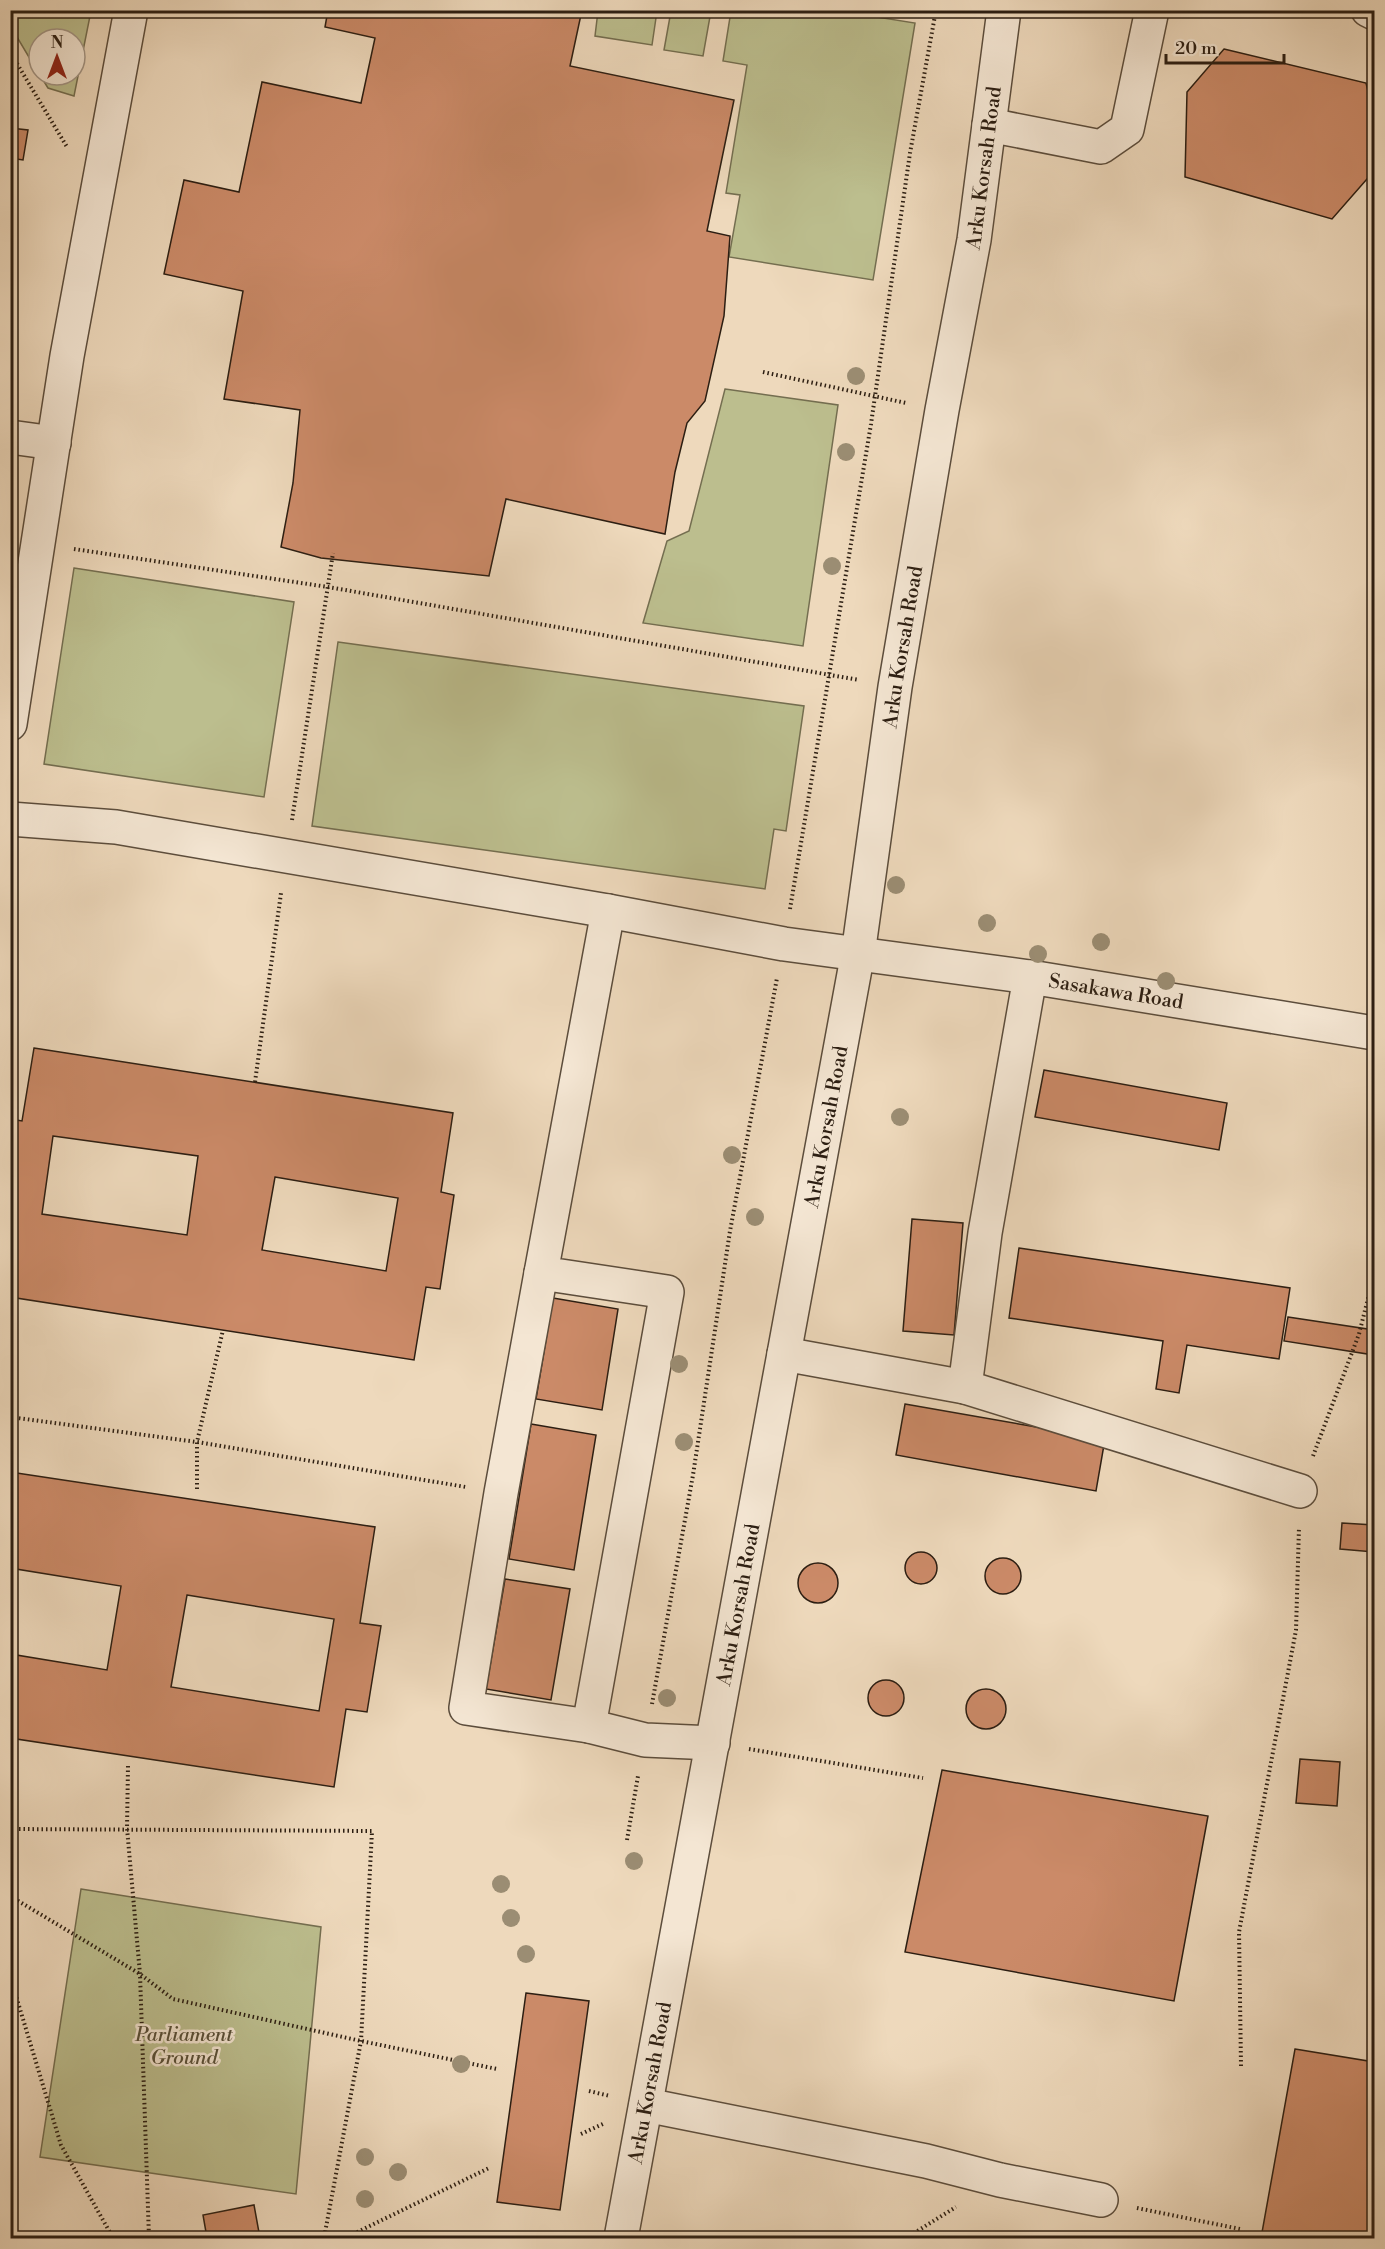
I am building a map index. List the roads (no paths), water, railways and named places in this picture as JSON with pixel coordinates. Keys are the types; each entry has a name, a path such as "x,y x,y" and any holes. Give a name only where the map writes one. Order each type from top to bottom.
{"street":[{"path":"10,724 67,356 131,10"},
{"name":"Arku Korsah Road","path":"621,2238 857,955 895,687 974,240 1004,10"},
{"path":"989,125 1101,147 1127,129 1152,10"},
{"path":"1368,10 1374,13"},
{"path":"10,437 54,442"},
{"name":"Sasakawa Road","path":"10,819 116,827 608,911 784,944 1030,977 1374,1033"},
{"path":"608,911 501,1493 466,1708 589,1726 645,1740 713,1743"},
{"path":"965,1387 985,1233 1030,977"},
{"path":"541,1273 667,1292 589,1726"},
{"path":"784,1354 965,1387 1300,1491"},
{"path":"646,2105 926,2161 1000,2180 1101,2200"}],"park label":[{"name":"Parliament Ground","path":"184,2046"}]}
